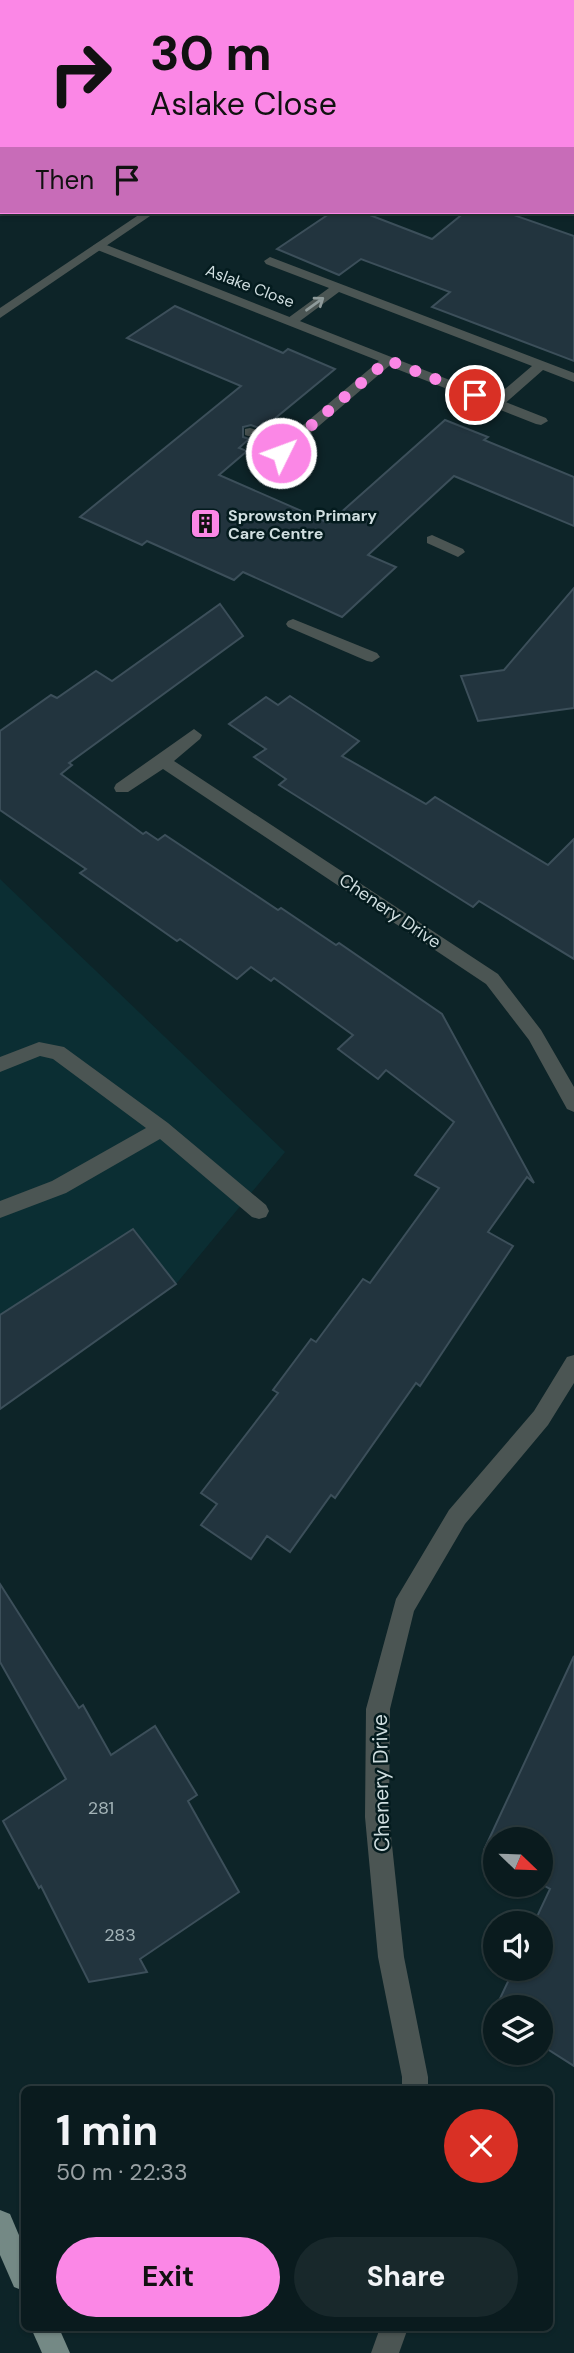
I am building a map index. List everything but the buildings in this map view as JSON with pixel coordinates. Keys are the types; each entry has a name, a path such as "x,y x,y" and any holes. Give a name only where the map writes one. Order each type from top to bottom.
{"main road":[{"path":"0,2224 21,2270"},
{"path":"46,2331 56,2353"}],"street":[{"path":"0,314 147,214"},
{"name":"Aslake Close","path":"99,246 541,421"},
{"path":"270,261 574,378"},
{"path":"292,321 338,288"},
{"path":"296,480 282,464 281,453 285,443 301,434 388,360"},
{"path":"497,404 541,365"},
{"path":"250,432 285,443"},
{"path":"432,540 458,552"},
{"path":"293,624 372,657"},
{"path":"122,788 163,761 194,735"},
{"name":"Chenery Drive","path":"163,761 492,979 535,1035 574,1104"},
{"path":"0,1065 39,1049 58,1052 161,1129 259,1211"},
{"path":"0,1210 59,1187 161,1129"},
{"name":"Chenery Drive","path":"414,2086 388,1931 377,1817 379,1709 404,1607 457,1517 541,1418 574,1364"},
{"path":"384,2353 393,2331"}],"shaded area":[{"path":"0,879 285,1152 176,1284 0,1409"}],"place":[{"name":"Sprowston Primary Care Centre","path":"205,524"}],"route":[{"path":"281,453 285,443 301,434 388,360 475,395"}]}
